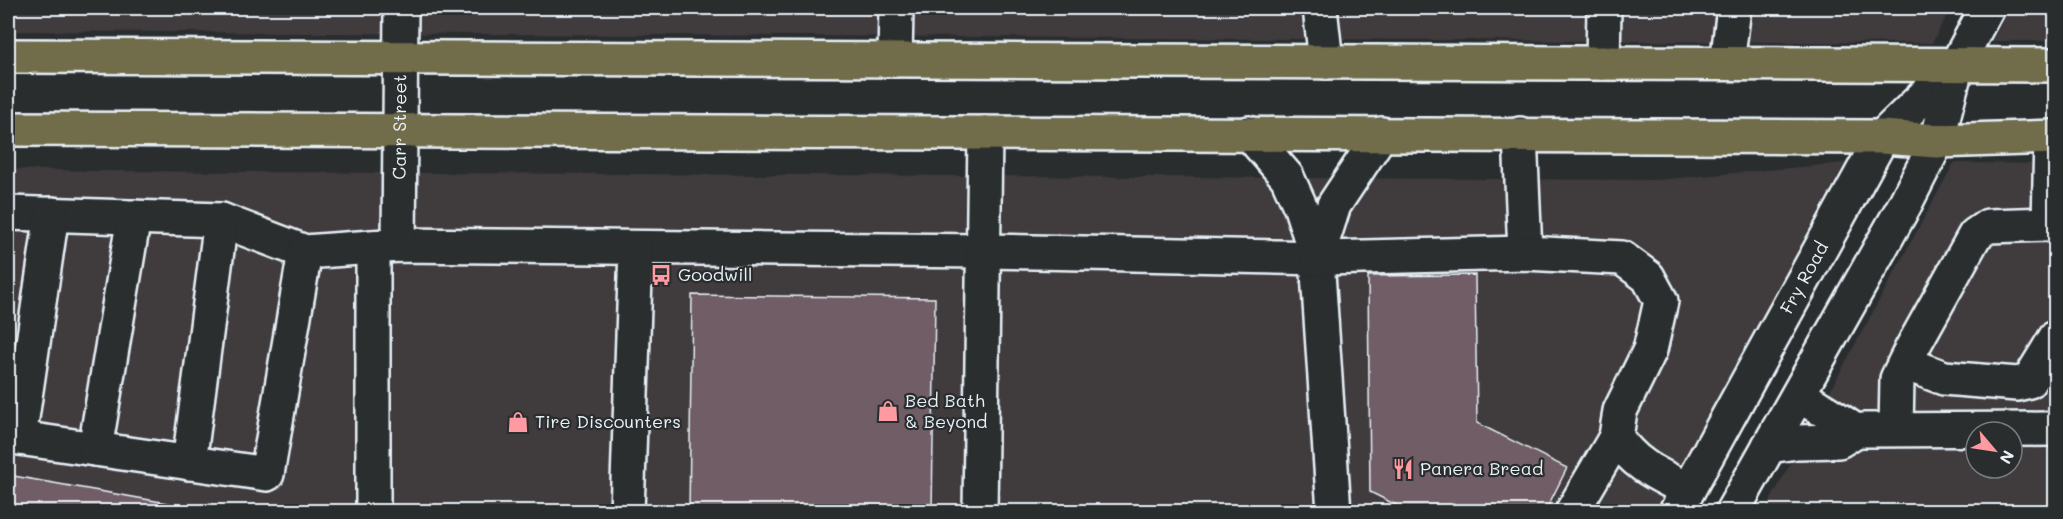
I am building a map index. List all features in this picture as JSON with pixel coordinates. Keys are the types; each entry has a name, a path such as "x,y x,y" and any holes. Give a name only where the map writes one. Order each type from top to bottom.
{"main road":[{"path":"8,56 2055,65"},
{"path":"8,129 1520,134 1882,137 1937,141 2053,136"}],"street":[{"name":"Carr Street","path":"373,512 386,246 401,131 399,58 401,8"},
{"path":"895,60 896,8"},
{"path":"1320,8 1326,62"},
{"path":"1604,8 1604,63"},
{"path":"1727,63 1734,8"},
{"name":"Fry Road","path":"1732,512 1904,206 1937,141 1958,64 1986,8"},
{"name":"Fry Road","path":"1682,501 1882,137 1958,64"},
{"path":"980,512 985,133"},
{"path":"1249,133 1287,177 1301,208 1317,258 1334,512"},
{"path":"1317,258 1334,205 1381,134"},
{"path":"1520,134 1525,253"},
{"path":"1896,429 1897,379 1975,235 1988,226 2052,225 2053,136"},
{"path":"8,213 221,220 305,252 386,246 985,251 1317,258 1525,253 1622,258 1648,277 1661,301 1650,350 1620,411 1616,436 1572,512"},
{"path":"52,214 13,438 267,474 305,252"},
{"path":"95,449 134,217"},
{"path":"189,463 221,220"},
{"path":"627,512 636,248"},
{"path":"1905,363 1944,378 2017,384 2029,381 2055,337"},
{"path":"1799,394 1820,410 1839,418 1855,431"},
{"path":"1769,446 1797,442 1839,441 1855,431 2055,429"},
{"path":"1616,436 1626,451 1640,465 1682,501"}],"shaded area":[{"path":"8,8 1951,8 1932,43 8,31"},
{"path":"2010,8 2055,8 2055,41 1992,41"},
{"path":"1845,163 1656,511 8,512 8,169 1657,180"},
{"path":"1954,163 2055,164 2055,511 1764,512"}],"building":[{"path":"1475,275 1477,423 1567,468 1545,512 1410,512 1370,492 1368,276"},
{"path":"692,295 935,298 932,512 689,512"},
{"path":"8,475 212,511 212,512 8,512"}],"place":[{"name":"Goodwill","path":"661,275"},
{"name":"Bed Bath & Beyond","path":"888,411"},
{"name":"Tire Discounters","path":"518,422"},
{"name":"Panera Bread","path":"1403,469"}]}
